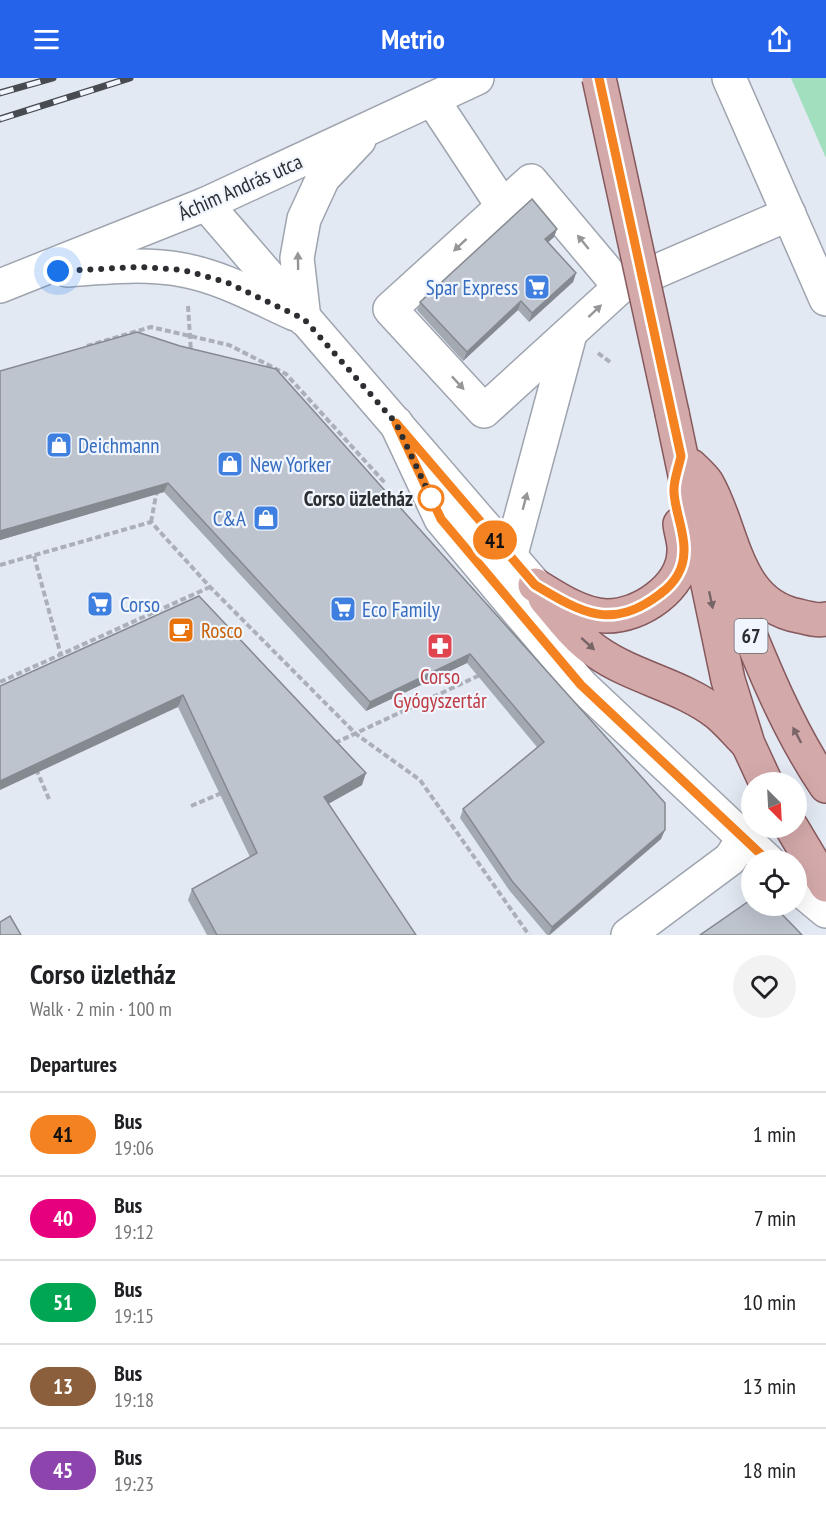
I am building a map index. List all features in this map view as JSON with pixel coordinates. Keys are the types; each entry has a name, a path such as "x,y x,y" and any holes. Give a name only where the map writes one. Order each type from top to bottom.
{"main road":[{"name":"67","path":"599,78 728,680 748,744 761,772"},
{"name":"67","path":"684,469 768,674 795,732 826,786"},
{"path":"535,585 564,603 605,616 624,615 666,590 679,574 684,552 674,491 684,469 706,482 733,551 752,587 773,608 795,616 826,619"},
{"path":"535,585 570,628 596,651 637,674 683,693 716,712 748,744"},
{"path":"798,838 826,885"}],"street":[{"name":"Áchim András utca","path":"0,286 206,204 477,78"},
{"path":"728,80 826,299"},
{"path":"432,99 502,205"},
{"path":"304,319 297,258 304,219 323,178 372,126"},
{"path":"620,287 531,180 390,309 484,411 620,287 789,214"},
{"path":"206,204 535,585"},
{"path":"40,272 140,267 183,270 226,282 304,319"},
{"path":"510,558 570,334"},
{"path":"396,423 441,519 506,597 581,685 741,835"},
{"path":"627,935 730,859 744,838 757,850"},
{"path":"807,895 826,911"}],"path":[{"path":"183,270 191,334 191,359"},
{"path":"76,349 151,327 191,334 230,345 286,374 387,486"},
{"path":"151,522 158,485"},
{"path":"0,565 151,522"},
{"path":"151,522 210,587 356,734 420,780 529,935"},
{"path":"34,556 61,655"},
{"path":"0,682 210,587"},
{"path":"325,747 483,674"},
{"path":"34,766 49,799"},
{"path":"191,806 232,788"}],"green space":[{"path":"791,78 826,78 826,158"}],"building":[{"path":"532,199 557,229 545,239 576,273 532,313 521,301 467,352 420,302"},
{"path":"137,332 180,346 276,369 665,803 665,830 552,927 512,881 463,809 544,742 470,654 370,702 168,483 0,531 0,371"},
{"path":"199,596 366,773 324,797 416,935 217,935 192,889 257,853 183,695 0,781 0,686"},
{"path":"741,907 741,916 784,916 802,935 700,935"},
{"path":"10,916 21,935 0,935 0,922"}],"railway":[{"path":"0,93 53,78"},
{"path":"0,119 130,78"}],"bus line":[{"name":"41","path":"599,78 681,456 674,491 684,552 679,574 666,590 645,606 624,615 605,616 564,603 535,585 396,423 441,519 581,685 756,850"}],"place":[{"name":"Spar Express","path":"537,287"},
{"name":"Deichmann","path":"59,445"},
{"name":"New Yorker","path":"230,464"},
{"name":"Corso üzletház","path":"431,498"},
{"name":"C&A","path":"266,518"},
{"name":"Corso","path":"100,604"},
{"name":"Eco Family","path":"343,609"},
{"name":"Rosco","path":"181,630"},
{"name":"Corso Gyógyszertár","path":"440,646"}],"route":[{"path":"58,271 140,267 183,270 226,282 304,319 396,423 432,500 431,498"}]}
